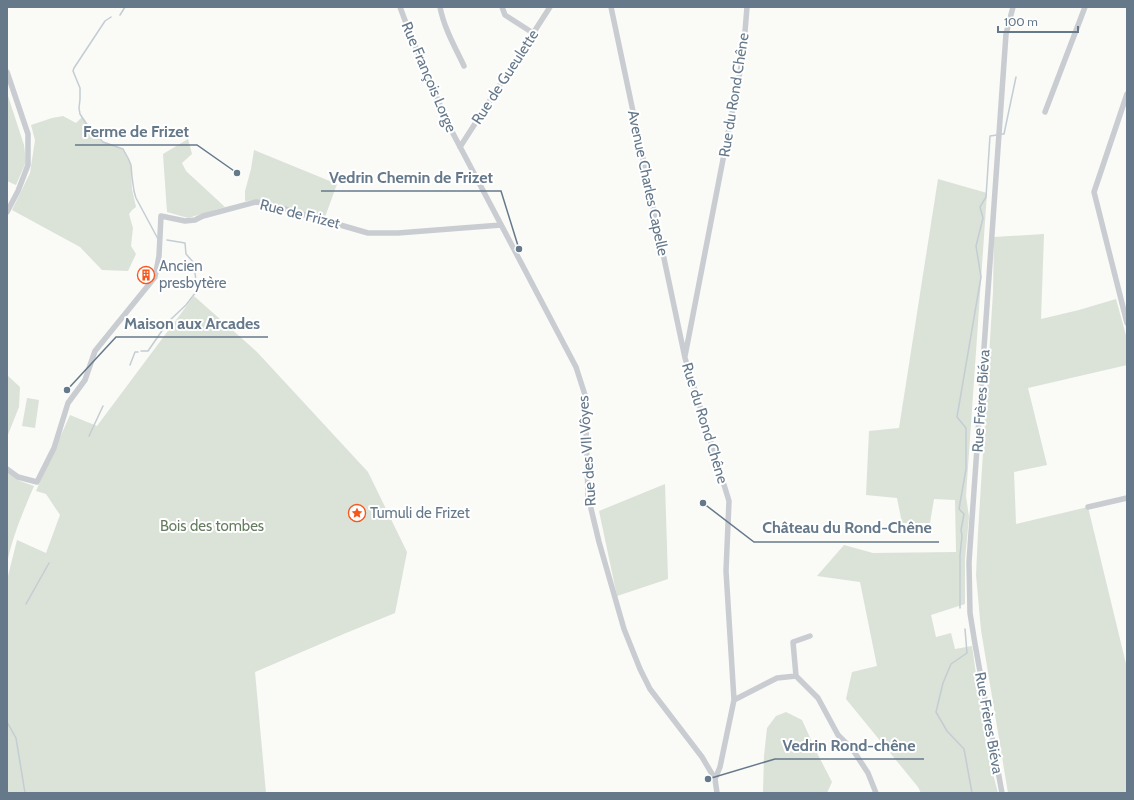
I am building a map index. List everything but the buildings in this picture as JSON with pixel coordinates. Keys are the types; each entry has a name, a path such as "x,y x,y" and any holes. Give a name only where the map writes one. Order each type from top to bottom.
{"street":[{"name":"Rue François Lorge","path":"400,7 443,113 460,147"},
{"path":"440,7 450,37 464,66"},
{"path":"502,7 504,15 533,33"},
{"name":"Rue de Gueulette","path":"460,147 550,7"},
{"name":"Avenue Charles Capelle","path":"611,7 685,358"},
{"name":"Rue du Rond Chêne","path":"717,793 715,779 720,767 734,700 726,571 729,501 685,358 743,56 747,7"},
{"name":"Rue Frères Biéva","path":"1002,793 974,644 970,613 969,562 1006,34 1013,7"},
{"path":"1045,112 1085,7"},
{"path":"7,72 28,134 28,164 18,191 7,212"},
{"path":"1127,94 1124,111 1094,192 1127,323"},
{"name":"Rue des VII Vôyes","path":"460,147 576,367 584,395 588,496 599,542 627,635 640,669 650,689 702,757 715,779"},
{"name":"Rue de Frizet","path":"7,469 18,477 37,482 54,448 68,403 85,380 96,351 155,276 162,216 185,221 195,220 203,216 256,202 368,233 398,233 501,225"},
{"path":"1088,507 1127,498"},
{"path":"810,636 793,642 796,676 818,698 838,735 853,750 868,773 876,793"},
{"path":"734,700 776,678 796,676"}],"green space":[{"path":"7,93 24,145 26,162 16,185 7,181"},
{"path":"63,116 76,123 82,117 103,142 123,149 131,165 132,189 136,207 129,214 133,228 131,246 136,254 128,271 102,270 80,247 12,210 30,173 35,140 31,125"},
{"path":"188,139 192,154 182,163 186,171 225,207 188,218 167,212 163,154"},
{"path":"254,150 337,184 325,217 260,200 245,201 245,191"},
{"path":"938,179 987,193 966,496 969,517 965,559 965,604 931,615 936,637 951,633 955,649 972,646 987,751 998,793 921,793 918,787 846,699 852,672 877,666 860,582 817,576 844,545 873,553 956,552 955,500 934,499 930,523 902,523 897,498 866,495 869,431 899,428"},
{"path":"1044,234 1041,319 1116,299 1127,339 1127,365 1028,388 1047,465 1014,472 1016,524 1088,507 1127,668 1127,793 1008,793 981,630 976,575 993,292 994,237"},
{"name":"Bois des tombes","path":"194,296 257,352 368,472 407,552 395,613 255,672 266,793 8,793 7,580 17,540 46,553 60,515 46,494 36,491 70,415 97,426"},
{"path":"7,375 20,387 19,407 7,437"},
{"path":"27,398 39,400 35,428 22,426"},
{"path":"7,471 20,481 34,486 15,534 7,564"},
{"path":"665,484 668,579 617,596 599,511"},
{"path":"786,712 802,720 832,782 827,793 763,793 764,756 767,728 776,716"}],"waterway":[{"path":"120,15 125,7"},
{"path":"111,17 105,21 73,71 80,88 80,114 88,126 103,142 123,149 131,165 136,198 158,239"},
{"path":"1000,134 1004,134 1016,77"},
{"path":"960,608 961,530 964,514 959,509 966,469 966,428 957,417 981,277 976,246 983,218 980,207 986,197 990,136 997,135"},
{"path":"141,351 148,351 168,322 186,305 199,288 196,282 194,263 186,254 185,243 167,240"},
{"path":"130,365 135,352 138,352"},
{"path":"89,436 103,406"},
{"path":"26,604 49,563"},
{"path":"965,629 967,653 951,664 943,683 936,712 947,731 964,749 972,793"},
{"path":"7,722 16,738 25,793"}],"place":[{"name":"Ferme de Frizet","path":"237,173"},
{"name":"Vedrin Chemin de Frizet","path":"519,249"},
{"name":"Ancien presbytère","path":"146,275"},
{"name":"Maison aux Arcades","path":"67,390"},
{"name":"Château du Rond-Chêne","path":"703,503"},
{"name":"Tumuli de Frizet","path":"357,513"},
{"name":"Vedrin Rond-chêne","path":"708,779"}]}
